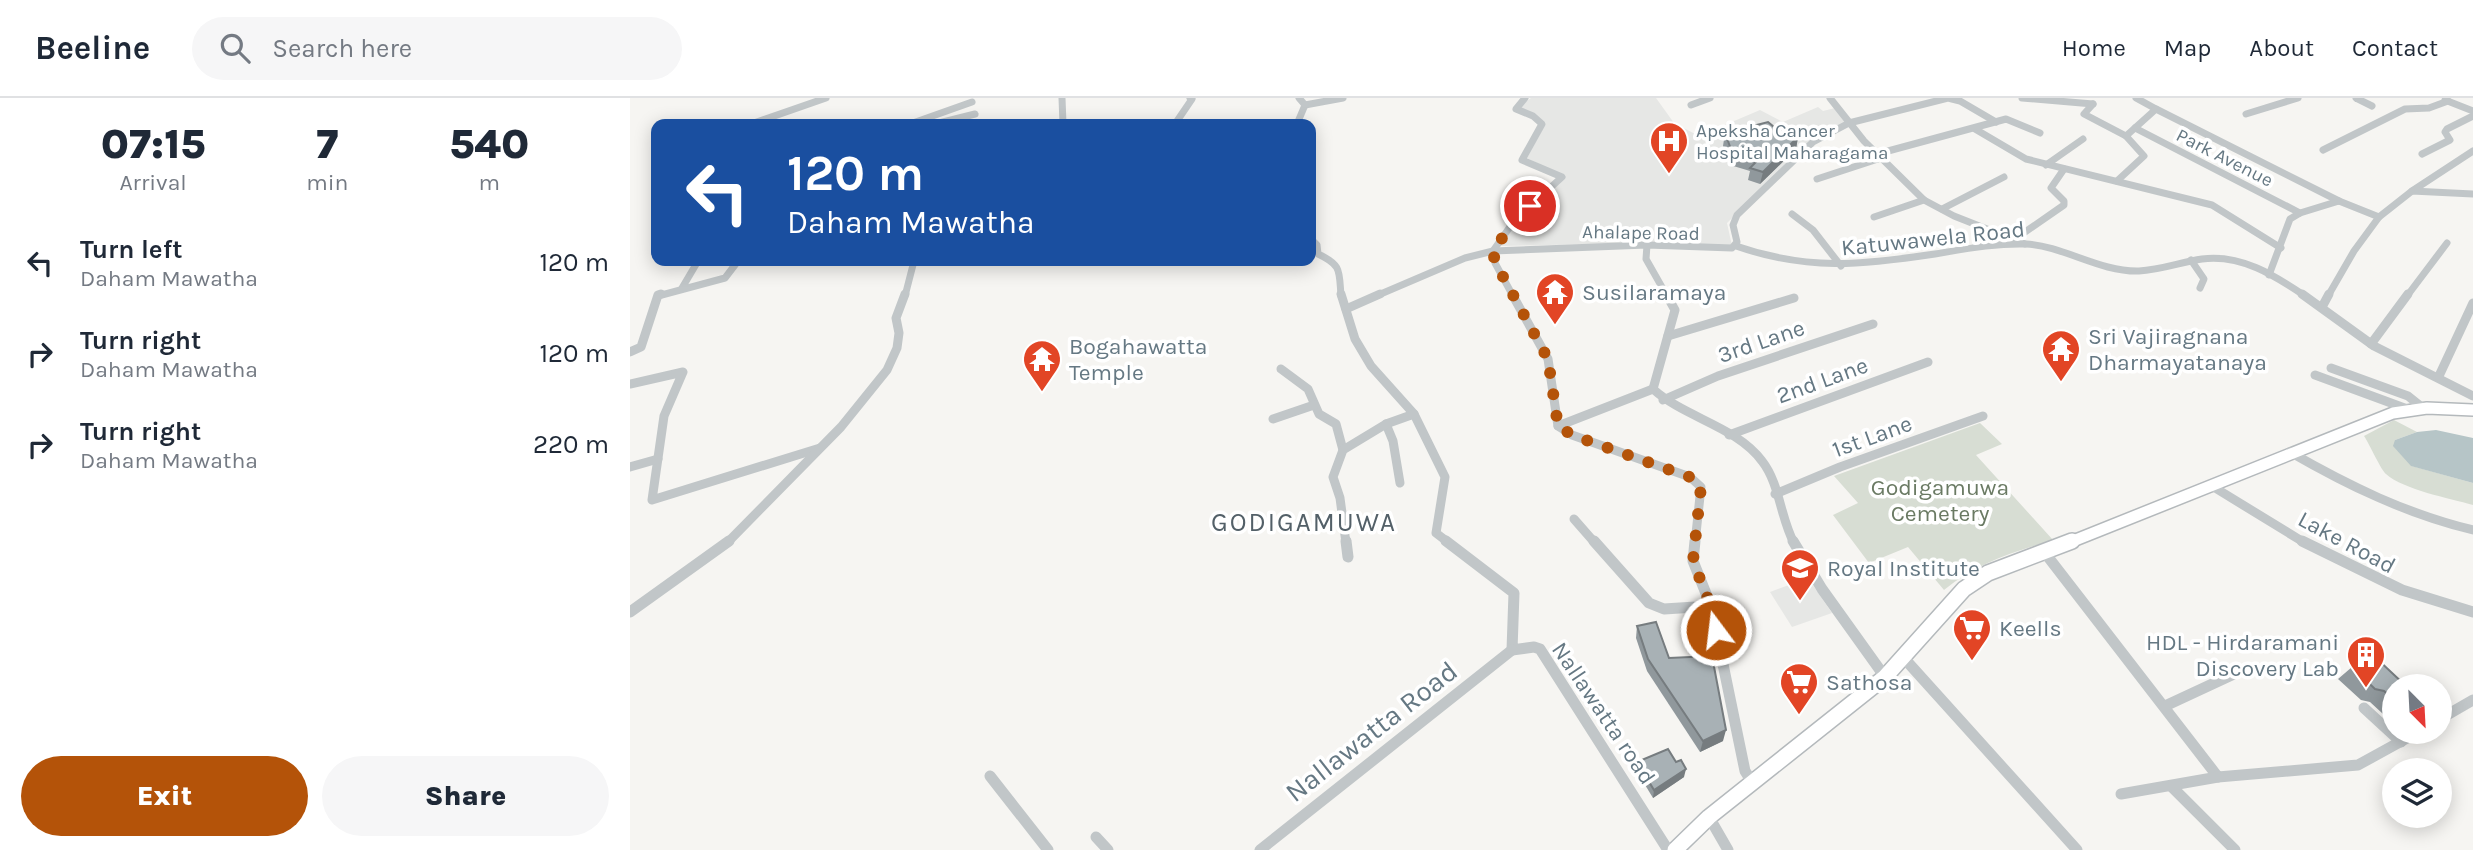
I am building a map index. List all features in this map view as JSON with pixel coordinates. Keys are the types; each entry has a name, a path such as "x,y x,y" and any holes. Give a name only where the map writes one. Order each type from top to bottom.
{"main road":[{"path":"1675,850 1709,817 1885,677 1945,608 1964,589 1988,573 2045,553 2290,452 2393,413 2417,409 2473,410"}],"street":[{"path":"765,119 826,98"},
{"path":"1062,98 1063,119"},
{"path":"1178,119 1192,99 1189,98"},
{"path":"1298,98 1304,105"},
{"path":"1304,105 1343,98"},
{"path":"1525,98 1516,109 1533,116 1542,124 1522,160 1563,177 1514,221 1493,251 1495,262 1548,359 1558,426 1572,435 1641,458 1696,482 1701,487 1693,561 1711,607 1745,771 1752,782"},
{"path":"1690,105 1710,98"},
{"path":"1830,98 1879,156 1924,200 2025,244"},
{"name":"Ahalape Road","path":"1346,309 1465,258 1493,251 1647,245 1718,250 1736,246 1733,225 1737,215 1814,142 1849,123 1948,98 1960,101 1996,122"},
{"path":"2022,98 2092,101 2084,114 2126,136 2144,156 2116,181"},
{"path":"2136,98 2339,201 2379,217"},
{"path":"2246,114 2298,98"},
{"path":"2356,98 2372,106"},
{"path":"2323,150 2405,109 2429,108 2445,99 2473,114"},
{"path":"923,119 972,100 976,119"},
{"path":"1299,119 1304,105"},
{"path":"2126,136 2156,109"},
{"path":"955,119 975,114"},
{"path":"2422,154 2449,140 2445,132 2447,129 2473,114"},
{"path":"1817,179 1879,156 1996,122 2013,120 2040,133"},
{"name":"Park Avenue","path":"2136,128 2300,214"},
{"path":"1975,129 2011,151 2046,165 2212,205 2281,248"},
{"path":"2046,165 2083,139"},
{"path":"2322,307 2354,251 2379,217 2412,191 2473,152"},
{"path":"2015,239 2064,205 2064,201 2051,188 2064,169"},
{"path":"1942,209 2004,177"},
{"path":"2412,191 2473,194"},
{"path":"2459,194 2473,204"},
{"path":"1874,217 1924,200"},
{"path":"2269,275 2290,219 2339,201"},
{"path":"1792,214 1813,230 1842,266"},
{"path":"2371,344 2446,243"},
{"name":"Nallawatta road","path":"1316,244 1318,254 1335,262 1339,270 1342,304 1355,339 1371,366 1414,414 1445,477 1436,533 1514,593 1512,650 1534,647 1540,649 1668,850"},
{"name":"Katuwawela Road","path":"1736,246 1775,260 1842,266 2025,244 2101,266 2143,272 2171,268 2191,260 2233,260 2269,275 2322,307 2371,344 2439,376 2473,396"},
{"path":"1647,245 1646,258 1675,310 1653,389"},
{"path":"2191,260 2204,279 2200,288"},
{"path":"682,288 695,266"},
{"path":"630,352 641,347 658,295 725,278 734,266"},
{"path":"630,612 718,551 821,448 887,370 897,348 899,333 896,318 909,285 913,266"},
{"path":"1668,336 1794,298"},
{"path":"2439,376 2473,303"},
{"name":"3rd Lane","path":"1663,400 1718,376 1873,324"},
{"name":"2nd Lane","path":"1730,435 1928,362"},
{"path":"2331,368 2408,396 2417,409"},
{"path":"1281,369 1302,383 1319,414 1336,424 1343,450 1334,477 1340,498 1348,558"},
{"path":"630,384 683,372 664,416 652,500 821,448"},
{"path":"2315,375 2417,409"},
{"path":"1558,426 1653,389"},
{"path":"1653,389 1663,400 1730,435 1761,459 1768,470 1787,531 1806,565 1885,677"},
{"path":"1273,419 1314,405"},
{"path":"1343,450 1386,424 1414,414"},
{"name":"1st Lane","path":"1775,494 1840,467 1983,416"},
{"path":"1386,424 1393,442 1400,483"},
{"path":"2290,452 2354,490 2428,520 2473,530"},
{"path":"630,467 658,459"},
{"name":"Lake Road","path":"2212,486 2354,571 2433,603 2473,612"},
{"path":"1574,519 1649,603 1664,609 1711,607"},
{"path":"2045,553 2218,777"},
{"name":"Nallawatta Road","path":"1260,850 1512,650"},
{"path":"1903,657 2077,850"},
{"path":"2165,706 2236,673"},
{"path":"2452,712 2473,700"},
{"path":"2364,708 2382,725"},
{"path":"2120,794 2218,777 2358,765 2397,744"},
{"path":"990,776 1048,850"},
{"path":"2172,787 2235,850"},
{"path":"1709,817 1728,850"},
{"path":"1096,837 1108,850"}],"shaded area":[{"name":"Apeksha Cancer Hospital Maharagama","path":"1531,98 1656,98 1674,123 1699,136 1760,110 1783,122 1818,107 1823,111 1835,108 1847,123 1810,141 1727,223 1732,246 1647,243 1499,246 1523,213 1565,177 1527,158 1546,123 1519,107"},
{"path":"2436,430 2473,438 2473,483 2411,466 2393,446 2395,440 2417,432"},
{"name":"Royal Institute","path":"1808,578 1832,613 1792,627 1770,592"}],"green space":[{"path":"2394,420 2417,432 2395,440 2412,466 2473,483 2473,505 2415,489 2386,474 2364,436"},
{"name":"Godigamuwa Cemetery","path":"1980,423 2002,444 1976,455 2053,540 1982,565 1944,590 1908,547 1869,563 1833,515 1858,503 1834,476"}],"building":[{"path":"1768,122 1779,131 1798,137 1763,172 1750,168 1757,161 1732,152 1725,133"},
{"path":"1656,622 1669,658 1712,656 1726,730 1703,741 1648,659 1637,626"},
{"path":"2375,657 2393,674 2382,674 2382,691 2375,689 2352,667"},
{"path":"1668,749 1676,762 1681,760 1686,769 1654,790 1637,762"}],"place":[{"name":"Apeksha Cancer Hospital Maharagama","path":"1669,175"},
{"name":"Susilaramaya","path":"1555,326"},
{"name":"Sri Vajiragnana Dharmayatanaya","path":"2061,383"},
{"name":"Bogahawatta Temple","path":"1042,393"},
{"name":"Royal Institute","path":"1800,602"},
{"name":"Keells","path":"1972,662"},
{"name":"HDL - Hirdaramani Discovery Lab","path":"2366,689"},
{"name":"Sathosa","path":"1799,716"}],"district":[{"name":"GODIGAMUWA","path":"1304,522"}],"route":[{"path":"1530,206 1514,221 1493,251 1495,262 1548,359 1558,426 1572,435 1690,477 1701,487 1693,561 1711,607 1716,630"}]}
